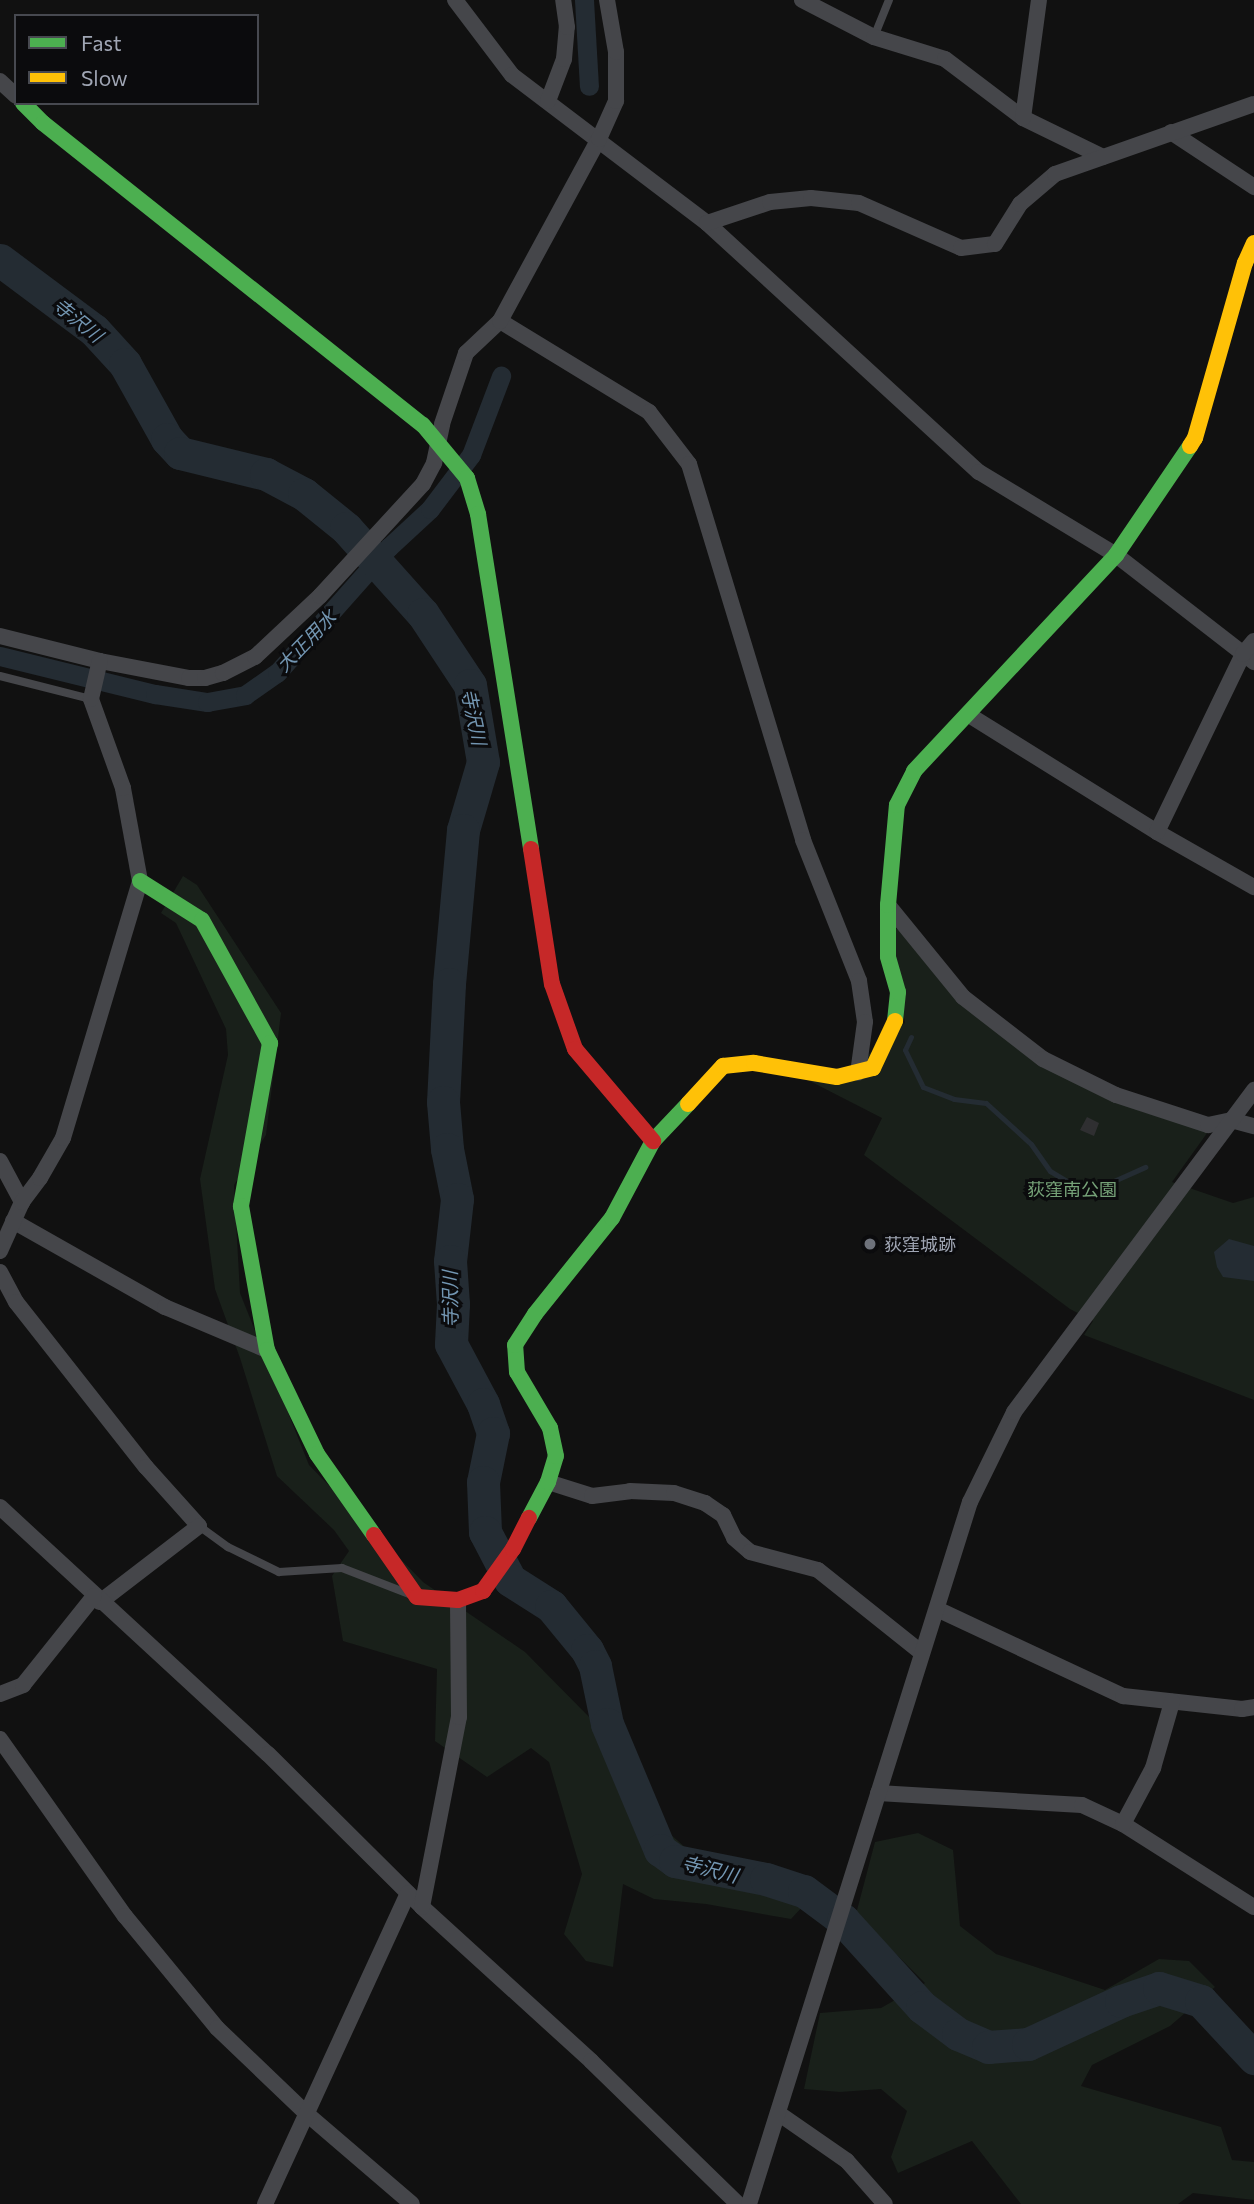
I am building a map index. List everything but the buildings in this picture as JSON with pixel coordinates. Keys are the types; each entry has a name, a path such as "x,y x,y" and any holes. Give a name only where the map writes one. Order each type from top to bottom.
{"street":[{"path":"455,0 512,75 707,223 979,472 1116,555 1249,658"},
{"path":"548,101 564,59 567,27 563,0"},
{"path":"0,636 98,666 189,678 223,673 269,646 320,596 374,534 424,484 443,449 467,353 500,321 599,139 616,101 616,51 607,0"},
{"path":"802,0 874,37 945,59 1023,118 1104,157"},
{"path":"1023,118 1039,0"},
{"path":"0,81 14,94"},
{"path":"707,223 770,202 811,198 859,203 961,248 995,244 1020,204 1055,174 1254,104"},
{"path":"25,105 43,123 423,425 467,478 478,514 552,984 575,1049 653,1142"},
{"path":"1171,132 1254,187"},
{"path":"140,881 202,920 270,1043 241,1206 267,1350 317,1454 417,1597 458,1600 483,1591 513,1549 548,1482 556,1456 551,1427 517,1372 515,1345 536,1314 612,1219 653,1142 723,1066 754,1062 837,1077 873,1068 895,1026 898,992 888,956 888,905 897,805 914,771 1116,555 1195,438 1245,263 1254,243"},
{"path":"500,321 649,412 689,464 803,840 859,981 865,1022 858,1073"},
{"path":"1157,832 1249,658 1254,640"},
{"path":"0,1251 22,1202 40,1178 63,1138 140,881 123,788 91,696 98,666"},
{"path":"969,715 1157,832 1254,887"},
{"path":"888,905 963,997 1043,1059 1116,1095 1208,1125 1231,1120 1254,1126"},
{"path":"750,2204 922,1653 939,1610 970,1502 1014,1412 1254,1090"},
{"path":"0,1161 22,1202"},
{"path":"13,1221 165,1307 267,1350"},
{"path":"0,1272 24,1313 146,1467 199,1526 97,1599 23,1685 0,1694"},
{"path":"548,1482 592,1496 630,1491 674,1493 705,1503 723,1516 734,1538 750,1552 818,1570 922,1653"},
{"path":"0,1507 268,1754 422,1907 591,2061 738,2204"},
{"path":"422,1907 459,1717 458,1600"},
{"path":"939,1610 1122,1696 1242,1709 1254,1707"},
{"path":"1123,1824 1153,1768 1172,1702"},
{"path":"0,1739 125,1916 217,2028 307,2114 412,2204"},
{"path":"878,1793 1082,1805 1123,1824 1254,1907"},
{"path":"265,2204 408,1893"},
{"path":"778,2113 847,2161 885,2204"}],"lane":[{"path":"874,37 890,0"},
{"path":"0,676 91,696"},
{"path":"199,1526 228,1547 278,1572 342,1568 417,1597"}],"green space":[{"path":"183,876 197,885 281,1013 266,1135 234,1185 240,1293 309,1465 423,1582 525,1652 597,1725 652,1818 695,1856 760,1870 805,1904 791,1919 706,1904 654,1899 623,1884 613,1967 586,1961 564,1934 582,1874 549,1762 531,1748 487,1777 435,1741 437,1669 343,1641 332,1576 349,1551 334,1530 277,1476 215,1289 200,1179 228,1055 226,1029 176,923 161,913"},
{"name":"荻窪南公園","path":"901,928 962,1004 1089,1090 1143,1112 1210,1129 1172,1182 1233,1203 1254,1197 1254,1400 1084,1335 1093,1321 1070,1309 864,1155 882,1118 800,1076 837,1082 905,1023 893,955 896,929"},
{"path":"918,1833 953,1850 960,1926 996,1954 1105,1990 1159,1959 1189,1961 1215,1987 1170,2026 1092,2065 1081,2086 1221,2127 1232,2160 1254,2162 1254,2200 1193,2193 1178,2204 1021,2204 972,2141 898,2173 891,2157 907,2111 881,2089 840,2092 804,2089 820,2013 881,2008 925,1983 856,1914 875,1842"}],"shaded area":[{"path":"1229,1239 1254,1246 1254,1281 1223,1277 1217,1267 1214,1252"}],"waterway":[{"name":"大正用水","path":"584,0 589,86"},
{"name":"寺沢川","path":"0,260 94,330 125,364 167,439 180,453 266,474 304,494 346,528 423,614 470,685 483,762 463,830 449,984 443,1102 447,1149 457,1199 450,1261 453,1304 451,1344 483,1404 493,1433 483,1482 485,1532 510,1580 551,1606 587,1650 595,1666 607,1724 660,1850 675,1861 766,1879 804,1891 843,1920 922,2007 958,2034 988,2047 1028,2044 1121,2001 1159,1988 1201,2001 1254,2058"},
{"name":"大正用水","path":"0,656 155,694 207,702 245,695 277,673 389,547 430,509 471,455 501,376"},
{"path":"911,1037 905,1050 923,1087 954,1099 986,1103 1031,1144 1050,1171 1077,1187 1107,1184 1145,1167"}],"traffic: fast":[{"path":"25,105 43,123 423,425 467,478 478,514 531,849"},
{"path":"895,1021 898,992 888,956 888,905 897,805 914,771 1116,555 1190,446"},
{"path":"140,881 202,920 270,1043 241,1206 267,1350 317,1454 374,1535"},
{"path":"529,1518 548,1482 556,1456 550,1428 517,1372 515,1345 535,1314 612,1218 653,1141 688,1104"}],"traffic: slow":[{"path":"1190,446 1195,438 1245,263 1254,243"},
{"path":"688,1104 723,1066 754,1063 837,1077 873,1068 895,1021"}],"traffic: jam":[{"path":"531,849 552,984 575,1049 653,1141"},
{"path":"374,1535 417,1597 458,1600 483,1591 513,1549 529,1518"}],"place":[{"name":"荻窪城跡","path":"870,1244"}]}
